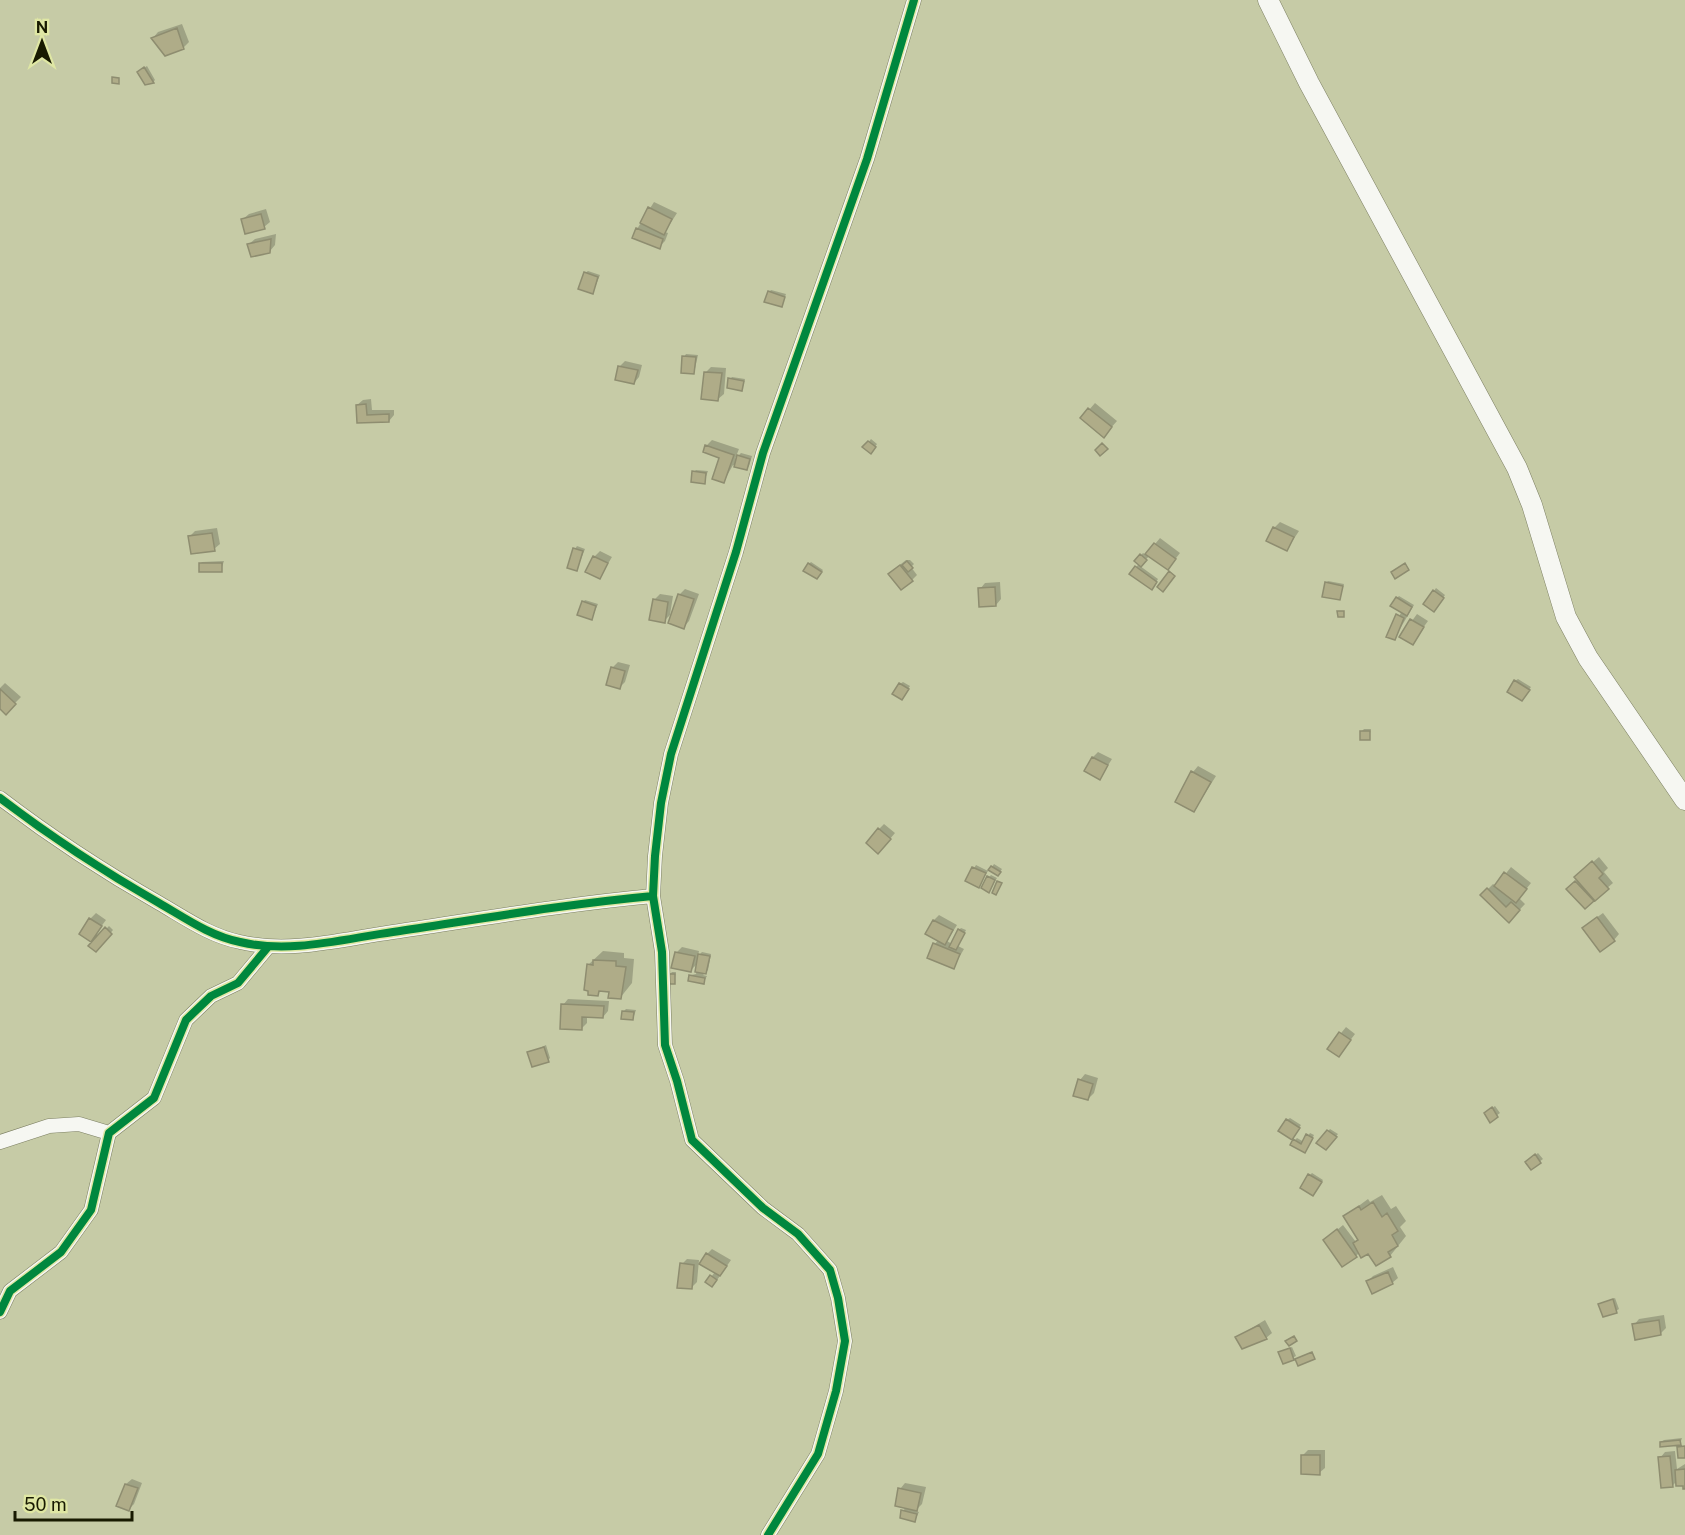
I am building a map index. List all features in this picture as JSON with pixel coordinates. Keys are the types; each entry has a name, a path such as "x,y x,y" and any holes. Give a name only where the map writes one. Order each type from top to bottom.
{"main road":[{"path":"1268,0 1309,83 1518,468 1532,505 1566,617 1588,658 1685,800"}],"street":[{"path":"768,1535 818,1454 836,1391 845,1341 838,1298 830,1270 798,1234 763,1208 692,1140 665,1046 662,952 653,896 661,803 671,754 736,552 764,453 867,159 914,0"},
{"path":"0,798 76,854 183,918 213,934 239,942 268,947 322,943 551,907 653,896"},
{"path":"0,1312 10,1291 61,1252 91,1210 110,1133 154,1098 186,1020 211,996 238,983 268,947"},
{"path":"0,1142 49,1126 79,1124 110,1133"}],"building":[{"path":"177,28 184,49 165,56 151,38"},
{"path":"144,67 154,83 145,85 137,72"},
{"path":"112,77 119,78 119,84 112,83"},
{"path":"648,207 672,219 664,235 640,223"},
{"path":"261,214 265,229 245,234 241,219"},
{"path":"636,228 663,239 660,249 632,238"},
{"path":"271,239 270,253 251,257 247,244"},
{"path":"584,272 598,277 593,294 578,289"},
{"path":"768,291 785,297 782,307 764,302"},
{"path":"682,356 696,357 694,374 681,373"},
{"path":"618,366 638,370 634,384 615,380"},
{"path":"704,372 722,373 718,401 701,399"},
{"path":"728,378 744,381 742,391 727,388"},
{"path":"366,404 367,415 389,414 389,422 357,423 356,405"},
{"path":"1088,408 1112,427 1104,438 1080,418"},
{"path":"868,441 876,447 871,454 862,447"},
{"path":"1102,443 1108,449 1100,456 1095,450"},
{"path":"705,445 734,455 724,483 712,479 719,458 703,452"},
{"path":"737,455 750,459 747,470 734,467"},
{"path":"692,471 706,473 705,484 691,482"},
{"path":"1273,527 1294,537 1287,551 1266,541"},
{"path":"212,533 215,551 191,554 188,536"},
{"path":"1154,543 1176,559 1168,570 1145,554"},
{"path":"573,548 583,551 577,571 567,568"},
{"path":"1140,554 1147,560 1141,567 1134,561"},
{"path":"593,556 608,563 600,579 585,572"},
{"path":"907,561 913,568 908,572 902,565"},
{"path":"199,563 222,563 222,572 199,572"},
{"path":"808,563 822,572 817,579 803,571"},
{"path":"1405,563 1409,570 1395,579 1391,572"},
{"path":"900,565 913,581 901,590 888,574"},
{"path":"1135,566 1157,582 1152,590 1129,574"},
{"path":"1169,571 1175,576 1163,592 1157,587"},
{"path":"1325,582 1343,586 1340,600 1322,597"},
{"path":"995,587 996,606 979,607 978,588"},
{"path":"1433,590 1444,598 1434,612 1423,604"},
{"path":"678,594 694,599 684,629 668,623"},
{"path":"1396,597 1412,607 1407,616 1390,606"},
{"path":"653,599 668,602 665,623 649,620"},
{"path":"582,601 596,606 592,620 577,615"},
{"path":"1337,611 1344,611 1344,617 1338,617"},
{"path":"1396,614 1404,618 1395,640 1386,637"},
{"path":"1410,619 1424,627 1413,645 1399,637"},
{"path":"611,667 625,671 620,689 606,685"},
{"path":"1514,680 1530,690 1522,701 1507,692"},
{"path":"899,683 909,689 902,700 892,694"},
{"path":"0,689 16,704 6,715 0,709"},
{"path":"1360,731 1370,731 1370,740 1360,740"},
{"path":"1092,757 1108,765 1100,780 1084,771"},
{"path":"1191,771 1211,782 1194,812 1175,802"},
{"path":"878,828 891,839 878,854 866,843"},
{"path":"1592,861 1603,874 1599,878 1609,889 1595,901 1574,877"},
{"path":"991,866 1001,872 998,876 988,870"},
{"path":"972,867 986,873 979,888 965,881"},
{"path":"1504,872 1527,889 1516,903 1494,886"},
{"path":"987,876 995,880 989,893 981,888"},
{"path":"997,881 1002,883 996,895 992,893"},
{"path":"1575,881 1594,901 1585,909 1566,889"},
{"path":"1487,888 1506,907 1511,902 1520,910 1509,923 1480,895"},
{"path":"1597,917 1615,941 1600,952 1582,928"},
{"path":"89,918 102,926 91,942 79,934"},
{"path":"933,920 953,930 945,945 925,934"},
{"path":"105,927 112,934 96,952 88,946"},
{"path":"958,929 965,933 956,950 949,947"},
{"path":"933,943 960,954 954,969 927,958"},
{"path":"675,952 695,956 691,972 671,968"},
{"path":"698,954 710,956 706,974 695,972"},
{"path":"593,960 616,961 616,966 626,967 621,999 608,998 609,992 599,991 598,996 588,995 588,991 584,990 587,964 593,965"},
{"path":"668,974 675,974 675,984 668,984"},
{"path":"689,975 705,978 704,984 688,981"},
{"path":"561,1004 604,1006 603,1018 582,1017 582,1030 560,1029"},
{"path":"622,1011 634,1012 633,1020 621,1019"},
{"path":"1339,1032 1351,1040 1339,1057 1327,1049"},
{"path":"544,1047 549,1062 532,1067 527,1052"},
{"path":"1078,1079 1093,1084 1088,1100 1073,1096"},
{"path":"1492,1107 1498,1117 1490,1123 1484,1113"},
{"path":"1286,1119 1300,1128 1292,1140 1278,1131"},
{"path":"1327,1130 1337,1137 1326,1150 1316,1143"},
{"path":"1306,1134 1313,1138 1305,1153 1290,1145 1293,1139 1301,1144"},
{"path":"1535,1154 1541,1163 1531,1170 1525,1162"},
{"path":"1308,1174 1322,1182 1313,1196 1300,1188"},
{"path":"1373,1202 1382,1217 1387,1213 1398,1231 1392,1235 1398,1246 1388,1252 1391,1257 1376,1266 1368,1254 1361,1258 1353,1243 1358,1240 1343,1216 1359,1206 1361,1210"},
{"path":"1337,1229 1357,1257 1342,1267 1323,1240"},
{"path":"706,1253 727,1266 720,1276 699,1264"},
{"path":"680,1263 694,1265 692,1289 677,1288"},
{"path":"1388,1272 1393,1284 1372,1294 1366,1281"},
{"path":"710,1275 717,1280 712,1287 705,1282"},
{"path":"1613,1299 1617,1313 1603,1317 1598,1304"},
{"path":"1659,1320 1661,1335 1635,1340 1632,1324"},
{"path":"1259,1325 1267,1339 1242,1349 1235,1337"},
{"path":"1294,1336 1297,1341 1289,1346 1285,1341"},
{"path":"1290,1348 1294,1360 1283,1364 1278,1352"},
{"path":"1312,1352 1315,1359 1298,1366 1295,1359"},
{"path":"1680,1440 1681,1445 1660,1447 1660,1442"},
{"path":"1685,1446 1685,1458 1678,1458 1677,1447"},
{"path":"1301,1455 1320,1455 1320,1475 1301,1474"},
{"path":"1670,1456 1673,1487 1661,1488 1658,1457"},
{"path":"1685,1469 1685,1489 1683,1489 1683,1486 1676,1486 1675,1470"},
{"path":"125,1484 138,1488 129,1511 116,1506"},
{"path":"898,1488 921,1493 917,1511 895,1506"},
{"path":"901,1510 917,1514 915,1522 900,1518"}],"cycle path":[{"path":"768,1535 818,1454 836,1391 845,1341 838,1298 830,1270 798,1234 763,1208 692,1140 665,1045 662,952 653,896 655,856 661,803 671,754 736,552 763,453 867,159 914,0"},
{"path":"0,798 118,879 188,920 229,939 259,945 316,944 555,907 653,896"},
{"path":"0,1312 10,1291 61,1252 91,1210 109,1133 154,1098 186,1020 211,996 238,983 268,947"}]}
